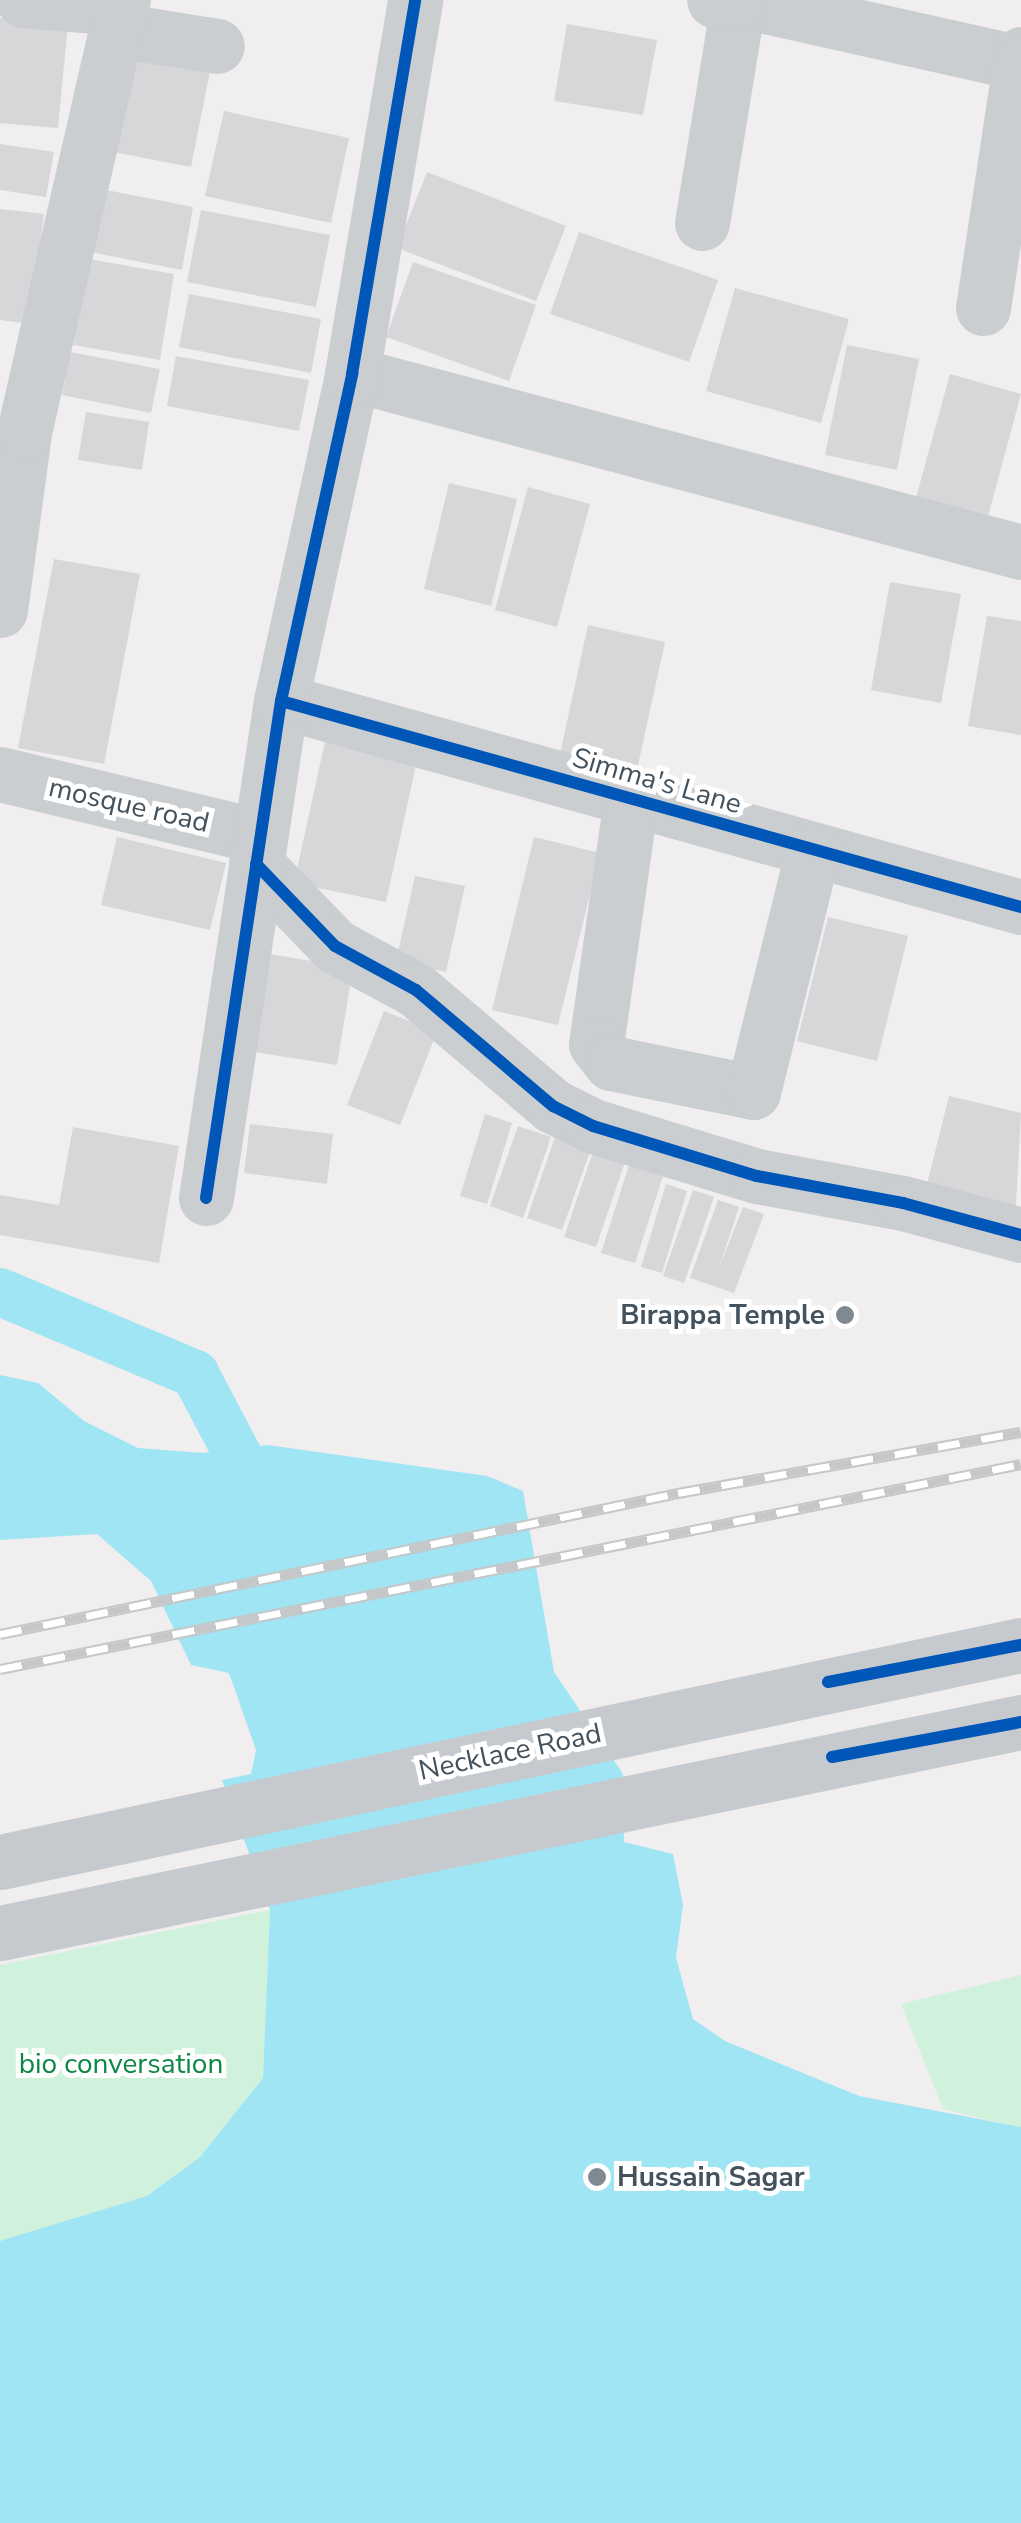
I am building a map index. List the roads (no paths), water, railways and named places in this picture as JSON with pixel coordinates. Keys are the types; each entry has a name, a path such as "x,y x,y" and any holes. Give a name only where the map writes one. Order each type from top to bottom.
{"main road":[{"name":"Necklace Road","path":"0,1862 828,1682 1021,1645"},
{"path":"0,1933 142,1900 1021,1722"}],"street":[{"path":"23,0 120,13 217,46"},
{"path":"206,1198 281,700 352,374 415,0"},
{"path":"702,223 731,1 1020,62"},
{"path":"0,610 12,429 120,13"},
{"path":"983,308 1021,54"},
{"path":"352,374 1021,552"},
{"name":"Simma's Lane","path":"281,700 1021,907"},
{"name":"mosque road","path":"0,774 257,850"},
{"path":"631,799 596,1044 611,1063 753,1092 813,850"},
{"path":"257,850 334,946 416,990 553,1106 593,1126 756,1176 903,1203 1021,1235"}],"water":[{"name":"Hussain Sagar","path":"0,1375 38,1383 84,1421 138,1448 204,1453 268,1445 487,1476 523,1491 554,1672 623,1774 624,1842 673,1854 683,1905 676,1958 693,2019 725,2041 859,2096 1021,2127 1021,2523 0,2523 0,2241 147,2196 200,2157 263,2078 270,1910 222,1780 251,1774 256,1750 229,1673 191,1665 151,1581 97,1534 0,1540"}],"waterway":[{"path":"0,1292 195,1374 242,1463 278,1496"}],"railway":[{"path":"0,1634 678,1493 1021,1432"},
{"path":"0,1669 1021,1464"}],"place":[{"name":"Birappa Temple","path":"845,1315"},
{"name":"Hussain Sagar","path":"597,2177"}],"park label":[{"name":"bio conversation","path":"121,2064"}]}
